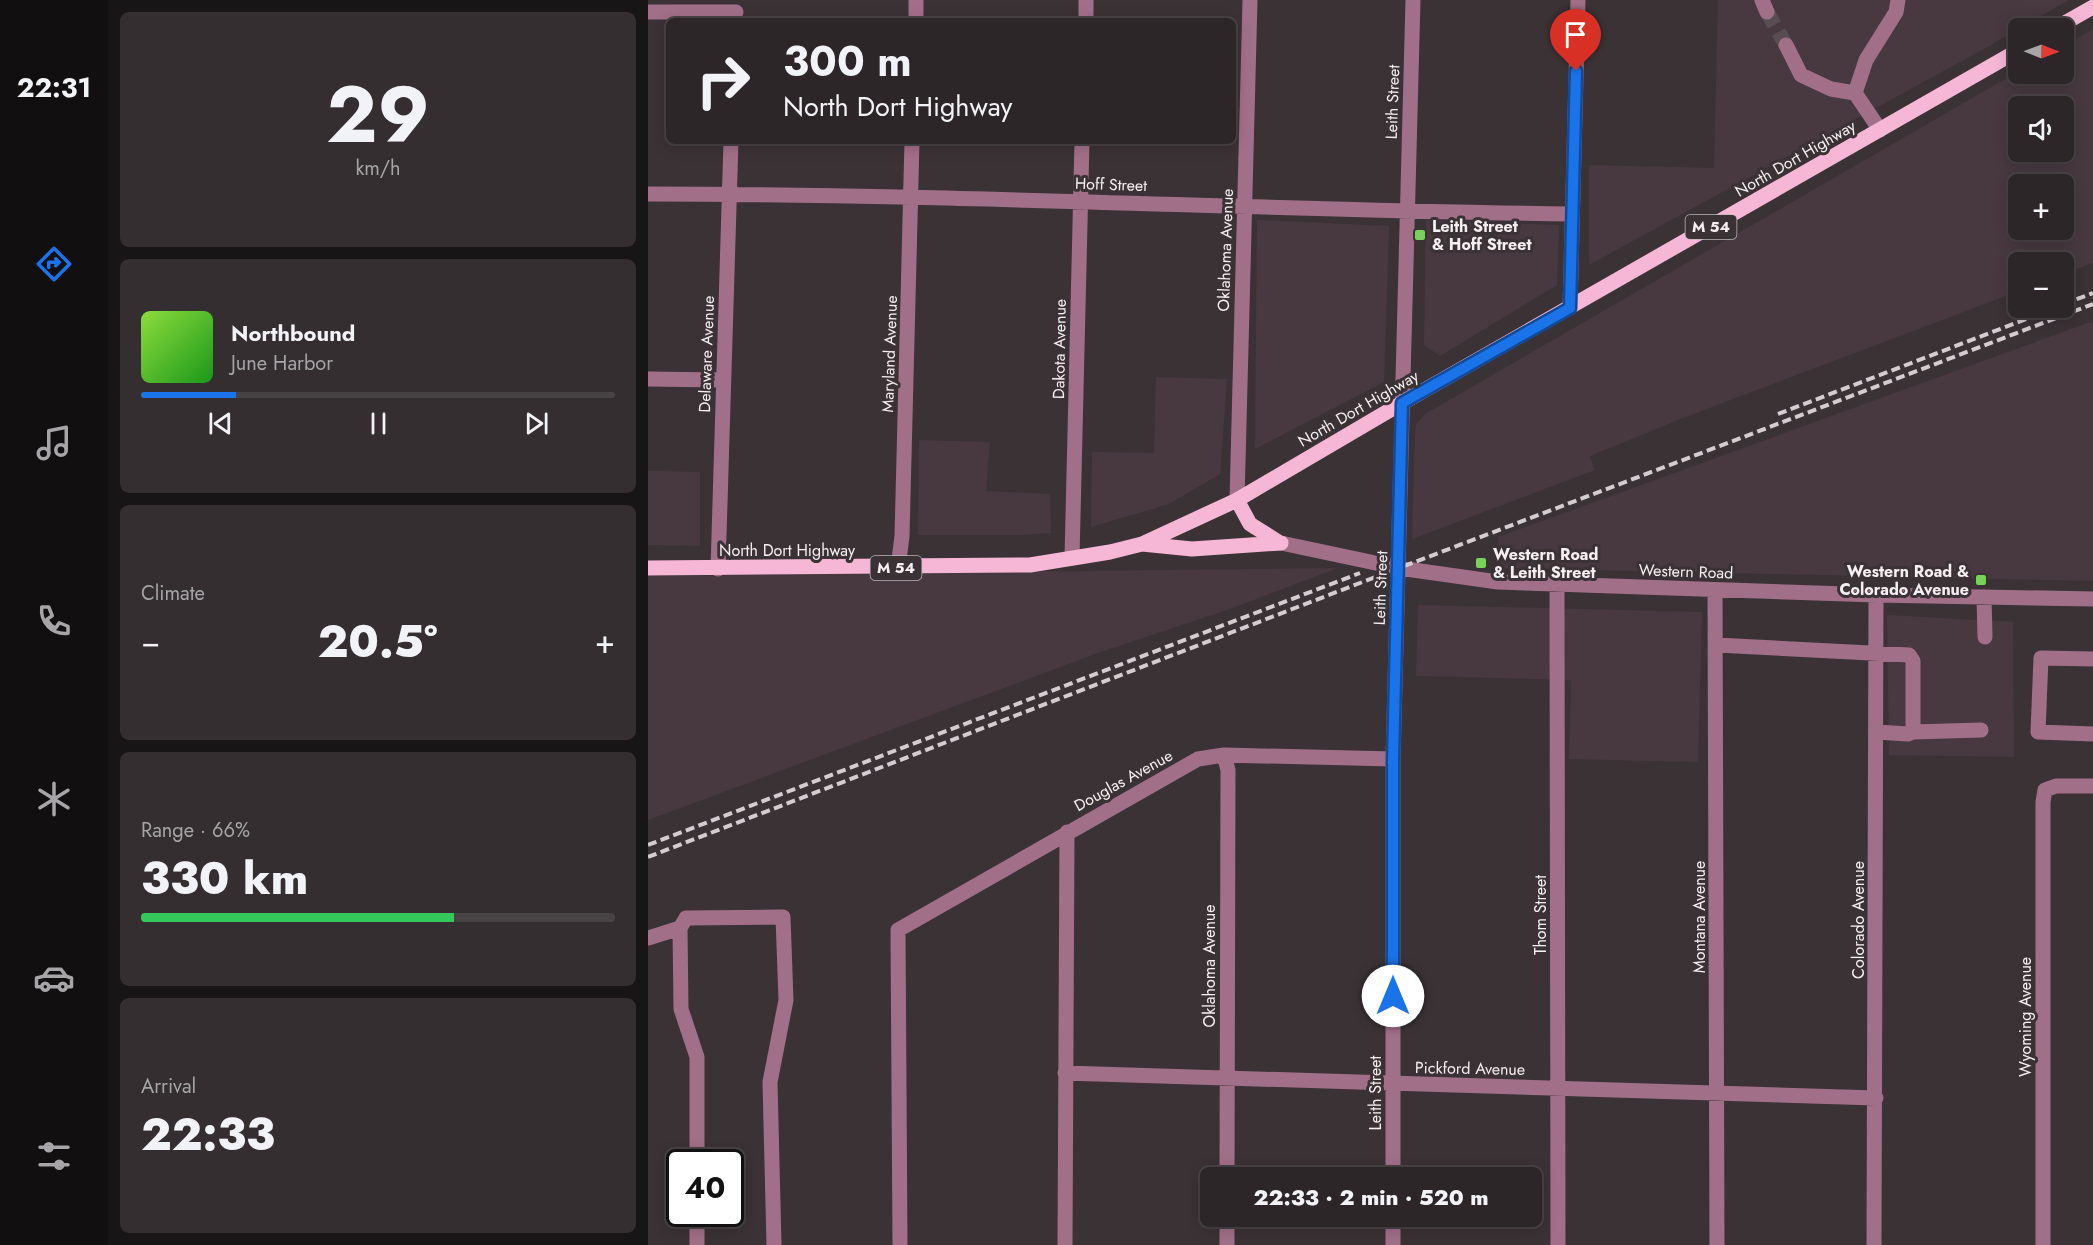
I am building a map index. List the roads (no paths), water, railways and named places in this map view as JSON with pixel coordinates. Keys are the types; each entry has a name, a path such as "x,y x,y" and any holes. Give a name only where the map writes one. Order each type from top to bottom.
{"main road":[{"path":"2074,18 2093,7"},
{"name":"North Dort Highway","path":"648,568 1030,566 1142,544 1237,500 2008,56"},
{"path":"1237,500 1250,524 1281,543"},
{"path":"1142,544 1192,549 1281,543"}],"street":[{"path":"916,0 916,18"},
{"path":"1086,0 1086,18"},
{"name":"Oklahoma Avenue","path":"1237,500 1250,0"},
{"name":"Leith Street","path":"1393,1167 1393,759 1413,0"},
{"path":"1570,308 1578,0"},
{"path":"1855,93 1866,60 1896,12 1898,0"},
{"path":"648,12 736,11"},
{"path":"1786,45 1801,75 1831,88 1855,93 1880,130"},
{"name":"Delaware Avenue","path":"718,569 731,144"},
{"name":"Maryland Avenue","path":"898,568 902,536 912,144"},
{"name":"Dakota Avenue","path":"1072,558 1082,144"},
{"name":"Hoff Street","path":"648,194 1080,201 1407,212 1572,214"},
{"path":"648,379 722,380"},
{"name":"Western Road","path":"1281,543 1399,568 1477,580 1557,585 1876,595 2093,599"},
{"name":"Thom Street","path":"1557,585 1558,1245"},
{"name":"Montana Avenue","path":"1715,590 1717,1245"},
{"name":"Colorado Avenue","path":"1874,1245 1876,595"},
{"path":"1984,597 1985,637"},
{"path":"1716,645 1876,652 1911,656 1913,661 1913,732"},
{"path":"2093,659 2041,658 2038,732 2093,734"},
{"path":"1876,732 1908,734 1981,730"},
{"name":"Oklahoma Avenue","path":"1224,755 1228,770 1227,1167"},
{"name":"Douglas Avenue","path":"900,1245 898,930 1198,759 1224,755 1393,759"},
{"name":"Wyoming Avenue","path":"2043,1245 2043,802 2045,790 2056,786 2093,786"},
{"path":"1065,1245 1067,832"},
{"path":"697,1149 697,1057 681,1009 680,928 686,918 783,917 786,1000 770,1082 774,1245"},
{"path":"648,938 680,928"},
{"name":"Pickford Avenue","path":"1065,1073 1876,1098"},
{"path":"697,1227 697,1245"},
{"path":"1227,1227 1227,1245"},
{"path":"1393,1227 1393,1245"}],"tunnel":[{"path":"1767,12 1786,45"}],"railway":[{"path":"2074,300 2093,293"},
{"path":"648,857 2093,304"},
{"path":"1778,414 2029,318"},
{"path":"648,845 1360,573"}],"place":[{"name":"Leith Street & Hoff Street","path":"1420,235"},
{"name":"Western Road & Leith Street","path":"1481,563"},
{"name":"Western Road & Colorado Avenue","path":"1981,580"}]}
